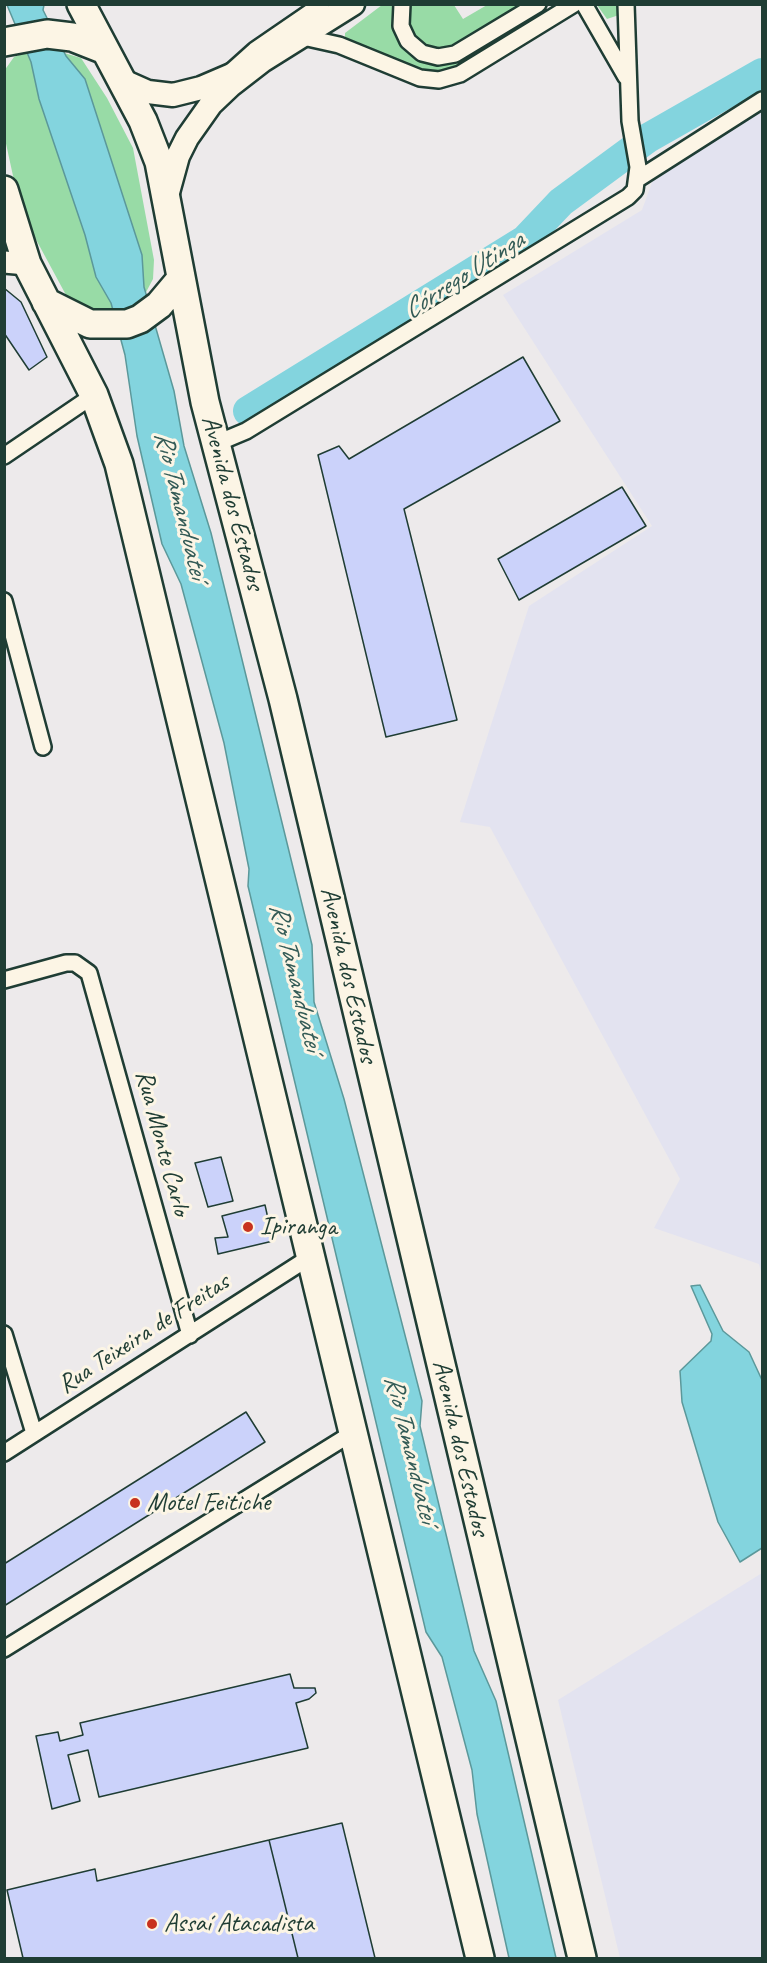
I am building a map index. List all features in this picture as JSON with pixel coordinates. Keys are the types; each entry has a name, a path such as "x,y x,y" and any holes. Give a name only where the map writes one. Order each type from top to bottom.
{"highway":[{"name":"Avenida dos Estados","path":"81,4 152,140 167,196 180,280 226,440 278,679 582,1959"},
{"path":"8,42 47,34 62,36 105,50"},
{"path":"4,190 16,263 46,302 94,395 119,464 480,1959"},
{"path":"46,302 90,324 112,326 140,319 151,311 180,280"}],"main road":[{"path":"121,80 148,92 173,95 201,88 262,61 353,4"},
{"path":"167,196 178,156 211,104 262,61"}],"street":[{"path":"223,79 255,50 322,4"},
{"path":"402,4 401,26 408,41 422,53 438,57 455,54 538,4"},
{"path":"303,37 339,45 412,76 439,80 460,74 574,4"},
{"path":"584,4 628,81"},
{"path":"226,440 628,197 635,190 638,179 628,81 626,4"},
{"path":"638,179 762,100"},
{"path":"4,456 94,395"},
{"path":"4,601 43,747"},
{"name":"Rua Monte Carlo","path":"4,980 66,963 75,963 93,981 190,1335"},
{"name":"Rua Teixeira de Freitas","path":"4,1453 310,1257"},
{"path":"4,1334 34,1433"},
{"path":"4,1649 354,1432"}],"shaded area":[{"path":"762,110 762,1275 759,1264 654,1228 680,1179 490,827 460,822 529,606 652,526 503,295 642,210 654,177"},
{"path":"762,1573 762,1958 620,1958 558,1700"}],"green space":[{"path":"382,5 396,5 424,61 437,64 464,58 554,5 558,6 456,68 438,73 417,70 345,39 345,33"},
{"path":"408,5 454,5 463,19 487,5 522,5 452,48 443,49 426,45 416,37 407,22"},
{"path":"597,5 620,5 619,15 607,19"},
{"path":"40,46 81,58 107,98 133,148 154,260 153,279 144,296 105,313 84,308 66,295 33,234 15,185 5,139 4,71 14,57"}],"water":[{"name":"Rio Tamanduateí","path":"7,5 44,5 43,10 66,56 85,79 142,255 144,287 174,391 184,446 211,533 312,945 314,1002 344,1099 422,1401 420,1426 474,1651 496,1701 556,1958 509,1958 477,1814 472,1770 442,1657 426,1632 248,886 249,869 224,743 181,584 162,544 137,436 125,355 111,303 96,277 85,235 39,99 31,62"},
{"path":"700,1285 723,1331 749,1352 762,1380 762,1548 740,1562 718,1522 682,1402 680,1371 711,1341 712,1334 691,1286"}],"building":[{"path":"4,288 21,302 47,357 29,370 4,333"},
{"path":"523,357 560,421 404,509 457,720 386,737 318,455 339,446 349,459"},
{"path":"622,487 646,526 519,600 498,559"},
{"name":"Ipiranga","path":"221,1157 233,1201 208,1207 195,1163"},
{"name":"Ipiranga","path":"265,1205 273,1241 218,1254 215,1238 228,1237 222,1216"},
{"name":"Motel Feitiche","path":"246,1412 265,1442 4,1606 4,1564"},
{"path":"290,1674 294,1688 315,1688 316,1693 309,1699 296,1703 308,1748 99,1797 88,1750 68,1755 80,1801 52,1809 36,1736 58,1732 60,1741 83,1735 80,1723"},
{"path":"342,1823 375,1958 298,1958 269,1840"},
{"name":"Assaí Atacadista","path":"269,1840 298,1958 23,1958 7,1890 95,1869 97,1881"}],"waterway":[{"name":"Córrego Utinga","path":"248,411 525,240 561,202 648,138 762,73"}],"place":[{"name":"Ipiranga","path":"248,1227"},
{"name":"Motel Feitiche","path":"135,1503"},
{"name":"Assaí Atacadista","path":"152,1924"}]}
